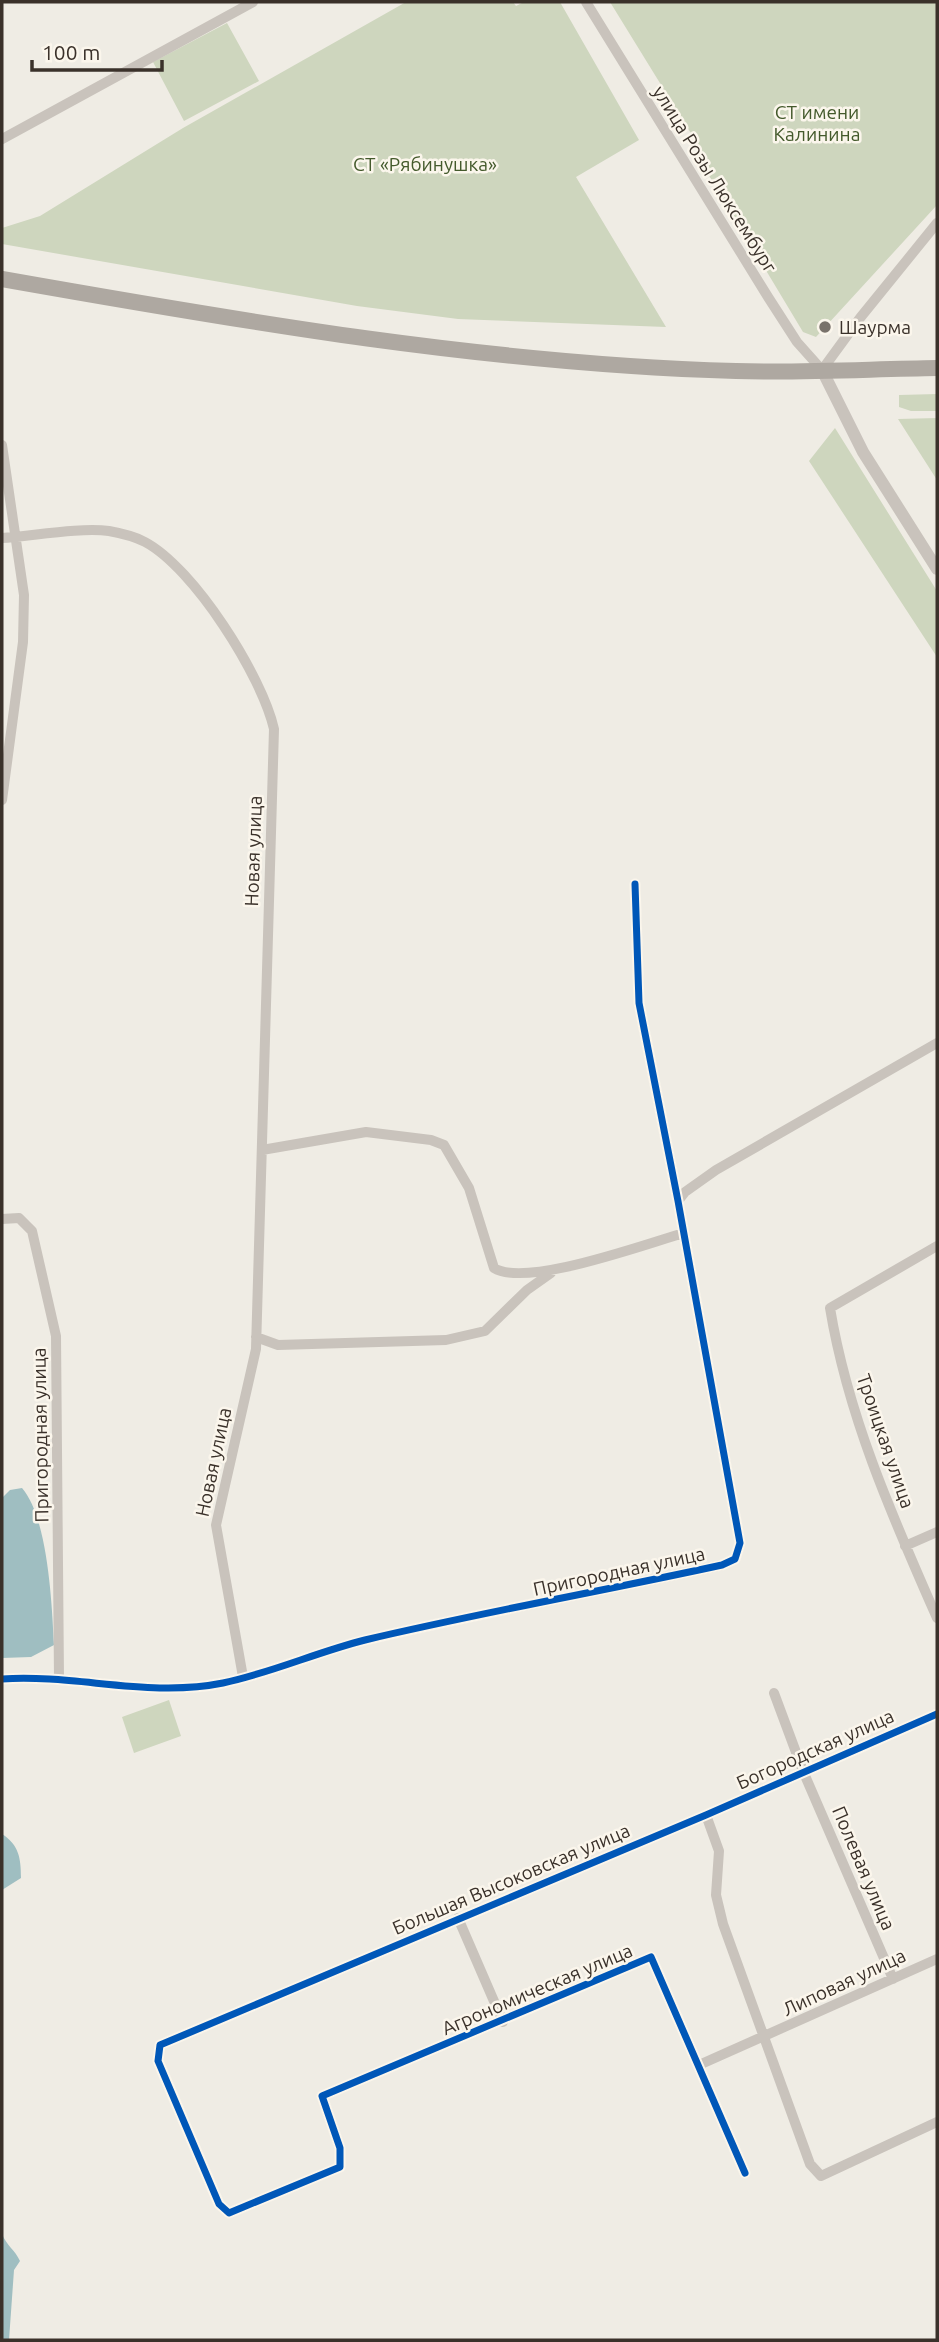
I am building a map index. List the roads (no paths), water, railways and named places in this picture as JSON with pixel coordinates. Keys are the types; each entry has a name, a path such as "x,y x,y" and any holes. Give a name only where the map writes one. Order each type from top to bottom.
{"main road":[{"path":"2,279 240,321 426,347 657,367 738,371 937,368"}],"street":[{"path":"2,139 253,2"},
{"name":"улица Розы Люксембург","path":"586,2 768,297 797,342 822,370"},
{"path":"937,223 860,318 822,370 863,452 937,569"},
{"path":"2,445 24,595 23,642 2,800"},
{"name":"Новая улица","path":"2,538 108,531 144,541 171,561 206,602 257,680 268,703 274,729 256,1337 216,1525 243,1677"},
{"name":"Пригородная улица","path":"2,1679 59,1678 109,1685 167,1688 222,1683 363,1640 709,1568 735,1559 740,1543 678,1200 639,1003 635,884"},
{"path":"678,1200 716,1170 937,1043"},
{"path":"262,1150 366,1132 431,1140 444,1145 470,1188 494,1268 502,1274 542,1273 684,1233"},
{"name":"Пригородная улица","path":"2,1219 19,1218 32,1231 57,1336 59,1678"},
{"name":"Троицкая улица","path":"937,1246 830,1308 852,1407 905,1546 937,1618"},
{"path":"256,1337 278,1345 446,1340 485,1331 527,1290 557,1269"},
{"path":"905,1546 937,1532"},
{"name":"Полевая улица","path":"774,1693 803,1771 893,1979"},
{"name":"Богородская улица","path":"706,1815 937,1713"},
{"path":"706,1815 719,1851 716,1895 723,1924 810,2164 821,2176 937,2122"},
{"name":"Большая Высоковская улица","path":"373,2075 323,2096 341,2148 340,2168 229,2213 219,2204 158,2061 160,2045 706,1815"},
{"path":"457,1918 503,2022"},
{"name":"Агрономическая улица","path":"373,2075 651,1957 745,2173"},
{"name":"Липовая улица","path":"699,2065 937,1959"}],"water":[{"path":"22,1488 38,1519 43,1540 50,1585 54,1645 31,1657 2,1658 2,1498 10,1490"},
{"path":"2,1834 18,1853 21,1878 2,1890"},
{"path":"2,2234 20,2261 14,2270 9,2340 2,2340"}],"place":[{"name":"Шаурма","path":"825,327"}],"park label":[{"name":"СТ имени Калинина","path":"817,123"},
{"name":"СТ «Рябинушка»","path":"425,164"}]}
